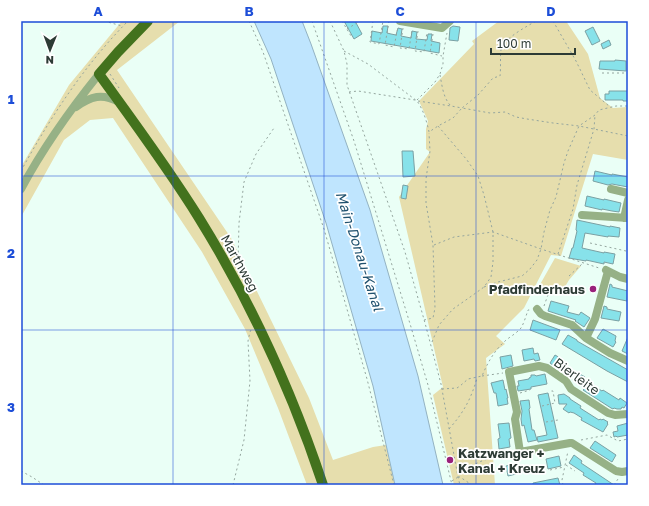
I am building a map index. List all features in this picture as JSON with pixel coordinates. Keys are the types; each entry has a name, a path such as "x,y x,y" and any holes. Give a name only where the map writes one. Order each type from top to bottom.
{"main road":[{"path":"102,70 148,21"},
{"name":"Marthweg","path":"102,70 120,103 164,164 199,218 231,272 258,324 295,407 323,485"}],"street":[{"path":"401,23 442,28 450,22"},
{"path":"21,189 41,154 68,114 102,70"},
{"path":"68,114 86,100 96,96 107,97 120,103"},
{"path":"611,189 628,193"},
{"path":"582,215 626,218 628,200"},
{"path":"586,338 595,319 607,270 620,277 628,279"},
{"path":"539,311 572,325 586,338 610,354 628,361"},
{"name":"Bierleite","path":"509,372 539,366 547,368 566,381 571,389 608,413 615,415 628,414"},
{"path":"509,372 517,412 514,419 520,452 571,443 616,471 628,471"}],"path":[{"path":"104,21 122,26"},
{"path":"21,171 63,100 93,59 128,21"},
{"path":"249,21 263,52 324,229 367,379 394,485"},
{"path":"312,21 354,141 411,327 428,385 452,485"},
{"path":"330,21 344,51 347,64 347,85 405,252 431,343 442,389 460,485"},
{"path":"346,29 360,21"},
{"path":"373,21 370,42 379,44 383,21"},
{"path":"389,21 385,45 394,47 401,23"},
{"path":"429,132 453,118 462,108 478,95 493,78 500,76 501,50 505,43 521,30 536,21"},
{"path":"553,21 576,61 590,90 610,107"},
{"path":"343,22 351,35"},
{"path":"417,101 435,82 440,74 450,22"},
{"path":"401,23 400,48 409,50 416,24"},
{"path":"416,24 415,50 424,52 431,26"},
{"path":"431,26 430,54 443,56"},
{"path":"344,51 368,64 417,101 420,104 428,127 430,152 426,179 426,203 434,245 435,308 433,318 424,320"},
{"path":"102,70 122,92"},
{"path":"602,73 628,73"},
{"path":"440,74 444,96 451,106"},
{"path":"350,92 358,91 490,113 505,112 516,117 554,124 579,126 628,136"},
{"path":"431,343 439,325 453,309 484,287 522,276 530,269 537,260 541,249 544,232 550,210 556,197 564,163 579,126 595,115 599,110 610,107 628,106"},
{"path":"558,254 573,209 577,185 594,129 595,115"},
{"path":"438,126 467,160 478,176 484,195 493,232 493,262 491,277 484,287"},
{"path":"238,264 239,223 244,182 256,154 274,128"},
{"path":"434,245 454,237 493,232 607,270"},
{"path":"590,243 626,252"},
{"path":"569,276 583,263"},
{"path":"482,376 498,348 522,327 528,310 539,311 549,292"},
{"path":"233,485 244,440 248,409 250,381 248,341 250,332 258,324"},
{"path":"442,389 457,388 466,380 509,372"},
{"path":"449,429 468,404 477,378"},
{"path":"513,394 530,390"},
{"path":"542,406 555,403 553,391 551,391"},
{"path":"546,422 558,420"},
{"path":"563,485 562,480 571,443 576,440 608,435 618,441 628,439"},
{"path":"452,481 458,477 464,469 484,460 520,452"},
{"path":"550,470 565,466 575,471"},
{"path":"21,471 44,485"},
{"path":"458,477 472,485"}],"shaded area":[{"path":"122,21 180,21 117,70 231,238 309,398 333,460 373,447 386,445 395,485 307,485 278,408 245,329 202,252 113,118 90,120 64,140 21,217 21,167 69,85"},
{"path":"499,21 566,21 588,54 600,98 613,108 628,107 628,160 593,154 561,256 551,255 524,308 496,336 505,344 486,358 495,485 454,485 433,395 443,387 399,197 430,152 426,149 426,129 428,121 419,101 474,44 472,41"},
{"path":"555,258 581,266 569,280 560,295 538,288"}],"water":[{"name":"Main-Donau-Kanal","path":"254,21 302,21 370,210 418,376 443,485 395,485 373,386 326,223 271,59"}],"building":[{"path":"344,21 355,21 362,34 354,39"},
{"path":"383,26 388,26 387,33 396,35 398,28 402,29 401,36 411,38 412,31 417,32 416,39 427,40 428,34 432,34 431,41 440,43 439,53 371,41 372,31 382,33"},
{"path":"453,26 460,27 458,41 449,40 450,28"},
{"path":"593,27 600,41 592,45 585,31"},
{"path":"609,40 611,45 603,49 601,44"},
{"path":"600,61 626,61 626,71 599,69"},
{"path":"609,91 628,91 628,101 605,100 605,94 609,94"},
{"path":"402,151 413,151 415,176 403,177"},
{"path":"595,171 628,177 628,187 612,184 608,185 593,181"},
{"path":"403,185 408,186 406,199 401,198"},
{"path":"587,196 621,203 619,212 585,206"},
{"path":"577,220 620,228 619,237 608,237 585,233 582,248 615,254 613,264 604,262 604,264 569,258 577,231"},
{"path":"610,284 612,287 628,291 627,301 607,297"},
{"path":"551,301 569,306 567,312 579,315 581,312 590,318 584,327 575,321 576,320 548,311"},
{"path":"604,306 607,307 607,309 621,312 619,321 601,318"},
{"path":"533,320 560,330 556,340 530,330"},
{"path":"603,329 616,336 616,342 613,347 597,338"},
{"path":"568,335 628,370 628,382 562,344"},
{"path":"628,337 628,354 622,351"},
{"path":"533,348 534,354 538,353 540,360 535,361 534,359 524,361 522,350"},
{"path":"511,355 513,366 502,369 500,357"},
{"path":"555,355 562,359 557,368 550,363"},
{"path":"578,373 585,377 583,379 602,391 603,390 619,400 620,398 627,403 624,408 613,409 583,390 585,388 573,380"},
{"path":"545,374 547,384 518,391 518,381 529,379 531,375 536,376"},
{"path":"503,380 508,398 508,404 498,406 496,393 494,393 491,383"},
{"path":"548,393 558,438 538,442 537,437 547,435 538,395"},
{"path":"564,394 581,406 580,408 599,420 603,419 608,422 603,432 581,420 582,418 574,413 569,413 563,409 567,404 559,404 558,395"},
{"path":"529,400 532,430 534,430 537,440 528,442 524,425 522,426 520,401"},
{"path":"509,423 511,438 509,439 510,447 499,449 498,439 500,438 498,424"},
{"path":"628,423 628,435 614,437 613,432 618,431 617,426"},
{"path":"595,441 616,455 612,462 590,448"},
{"path":"574,455 582,461 581,463 614,485 595,485 596,483 583,475 584,473 569,463"},
{"path":"559,456 561,466 548,469 546,459"},
{"path":"514,464 516,474 508,476 506,466"},
{"path":"558,478 560,485 533,485 533,483"}],"place":[{"name":"Pfadfinderhaus","path":"593,289"},
{"name":"Katzwanger + Kanal + Kreuz","path":"450,460"}]}
